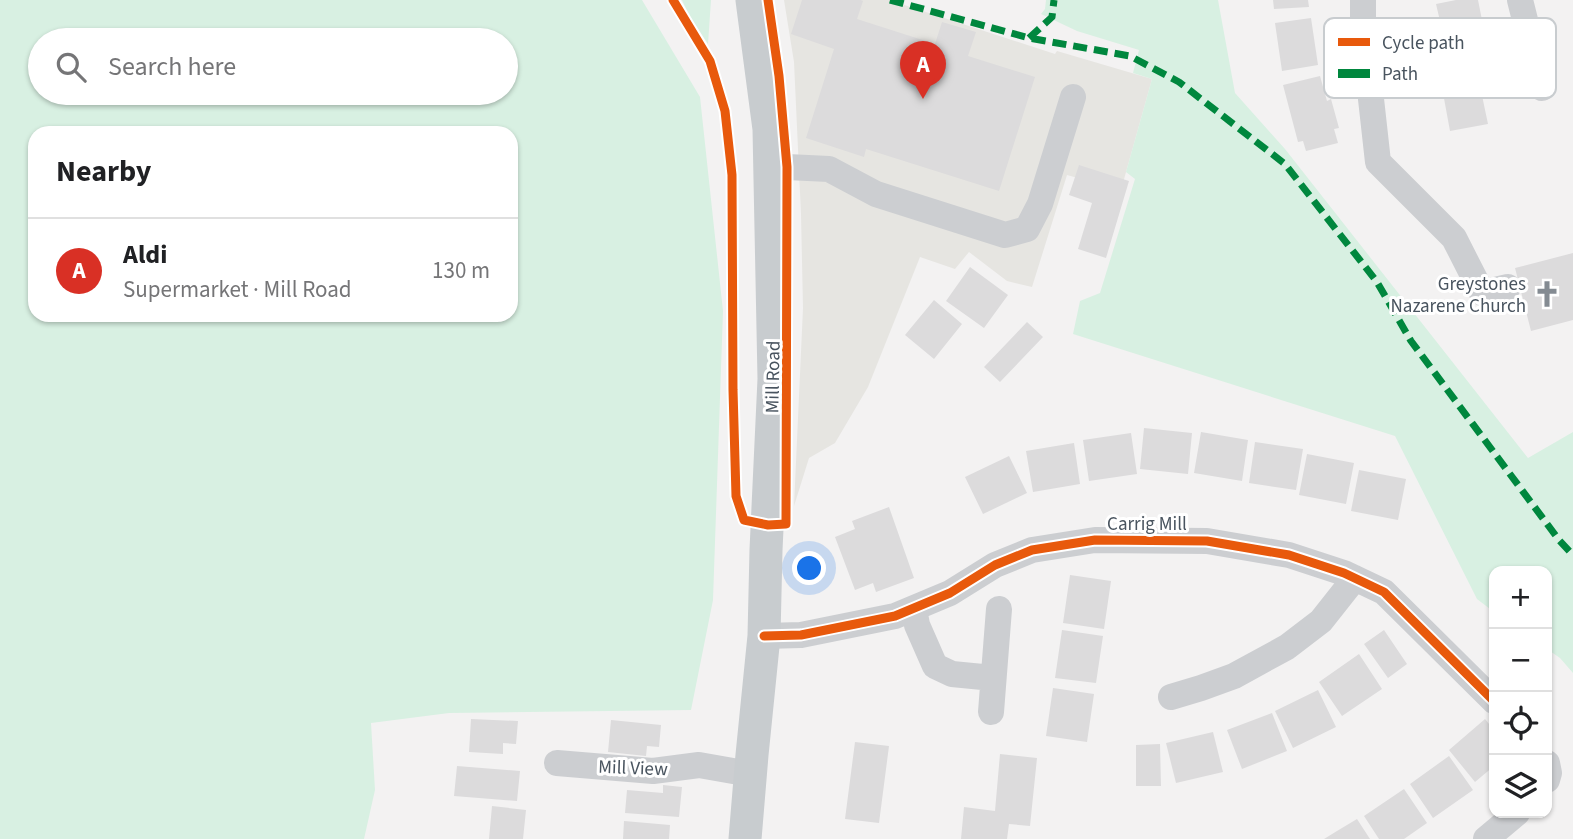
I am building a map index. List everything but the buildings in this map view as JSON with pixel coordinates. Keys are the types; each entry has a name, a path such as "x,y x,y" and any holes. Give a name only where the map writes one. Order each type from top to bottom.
{"main road":[{"name":"Mill Road","path":"745,839 764,636 774,379 769,129 752,0"}],"street":[{"path":"1363,0 1363,18"},
{"path":"1520,0 1524,18"},
{"path":"770,163 787,167 829,169 876,194 1005,235 1027,229 1040,204 1073,97"},
{"path":"1371,98 1378,162 1454,238 1482,293 1508,287"},
{"name":"Carrig Mill","path":"764,636 801,635 895,616 950,593 995,565 1032,550 1096,540 1207,541 1289,555 1345,573 1384,592 1489,696"},
{"path":"1171,697 1234,676 1287,647 1321,621 1355,578"},
{"path":"914,608 917,625 935,666 953,674 993,678"},
{"path":"991,712 999,609"},
{"name":"Mill View","path":"557,763 653,771 699,765 750,774"},
{"path":"1486,839 1511,818"}],"shaded area":[{"path":"784,0 889,0 1055,54 1057,51 1152,79 1121,190 1067,175 1032,287 1007,281 969,252 955,269 920,257 868,387 835,443 809,458 794,506 803,308 794,62"}],"green space":[{"path":"0,0 642,0 700,97 723,311 713,600 691,710 449,713 371,723 375,790 364,839 0,839"},
{"path":"682,0 711,0 708,44 689,15"},
{"path":"1046,0 1218,0 1235,93 1285,149 1528,458 1573,432 1573,673 1552,652 1552,566 1489,566 1489,608 1477,599 1395,436 1073,334 1080,301 1100,293 1135,179 1126,172 1152,79 1133,73 1139,50 1077,31 1041,14"}],"marked path":[{"path":"890,0 1029,38 1130,56 1179,82 1285,164 1377,282 1411,341 1559,540 1573,555"},
{"path":"1029,38 1052,17 1054,0"}],"cycle path":[{"path":"673,0 710,61 725,111 732,175 736,496 744,520 768,525 786,524 787,167 779,76 768,0"},
{"path":"764,636 801,635 895,616 950,593 995,565 1032,550 1095,540 1207,541 1289,555 1344,573 1384,592 1489,696"}],"place":[{"name":"Aldi","path":"923,99"},
{"name":"Greystones Nazarene Church","path":"1547,294"}]}
